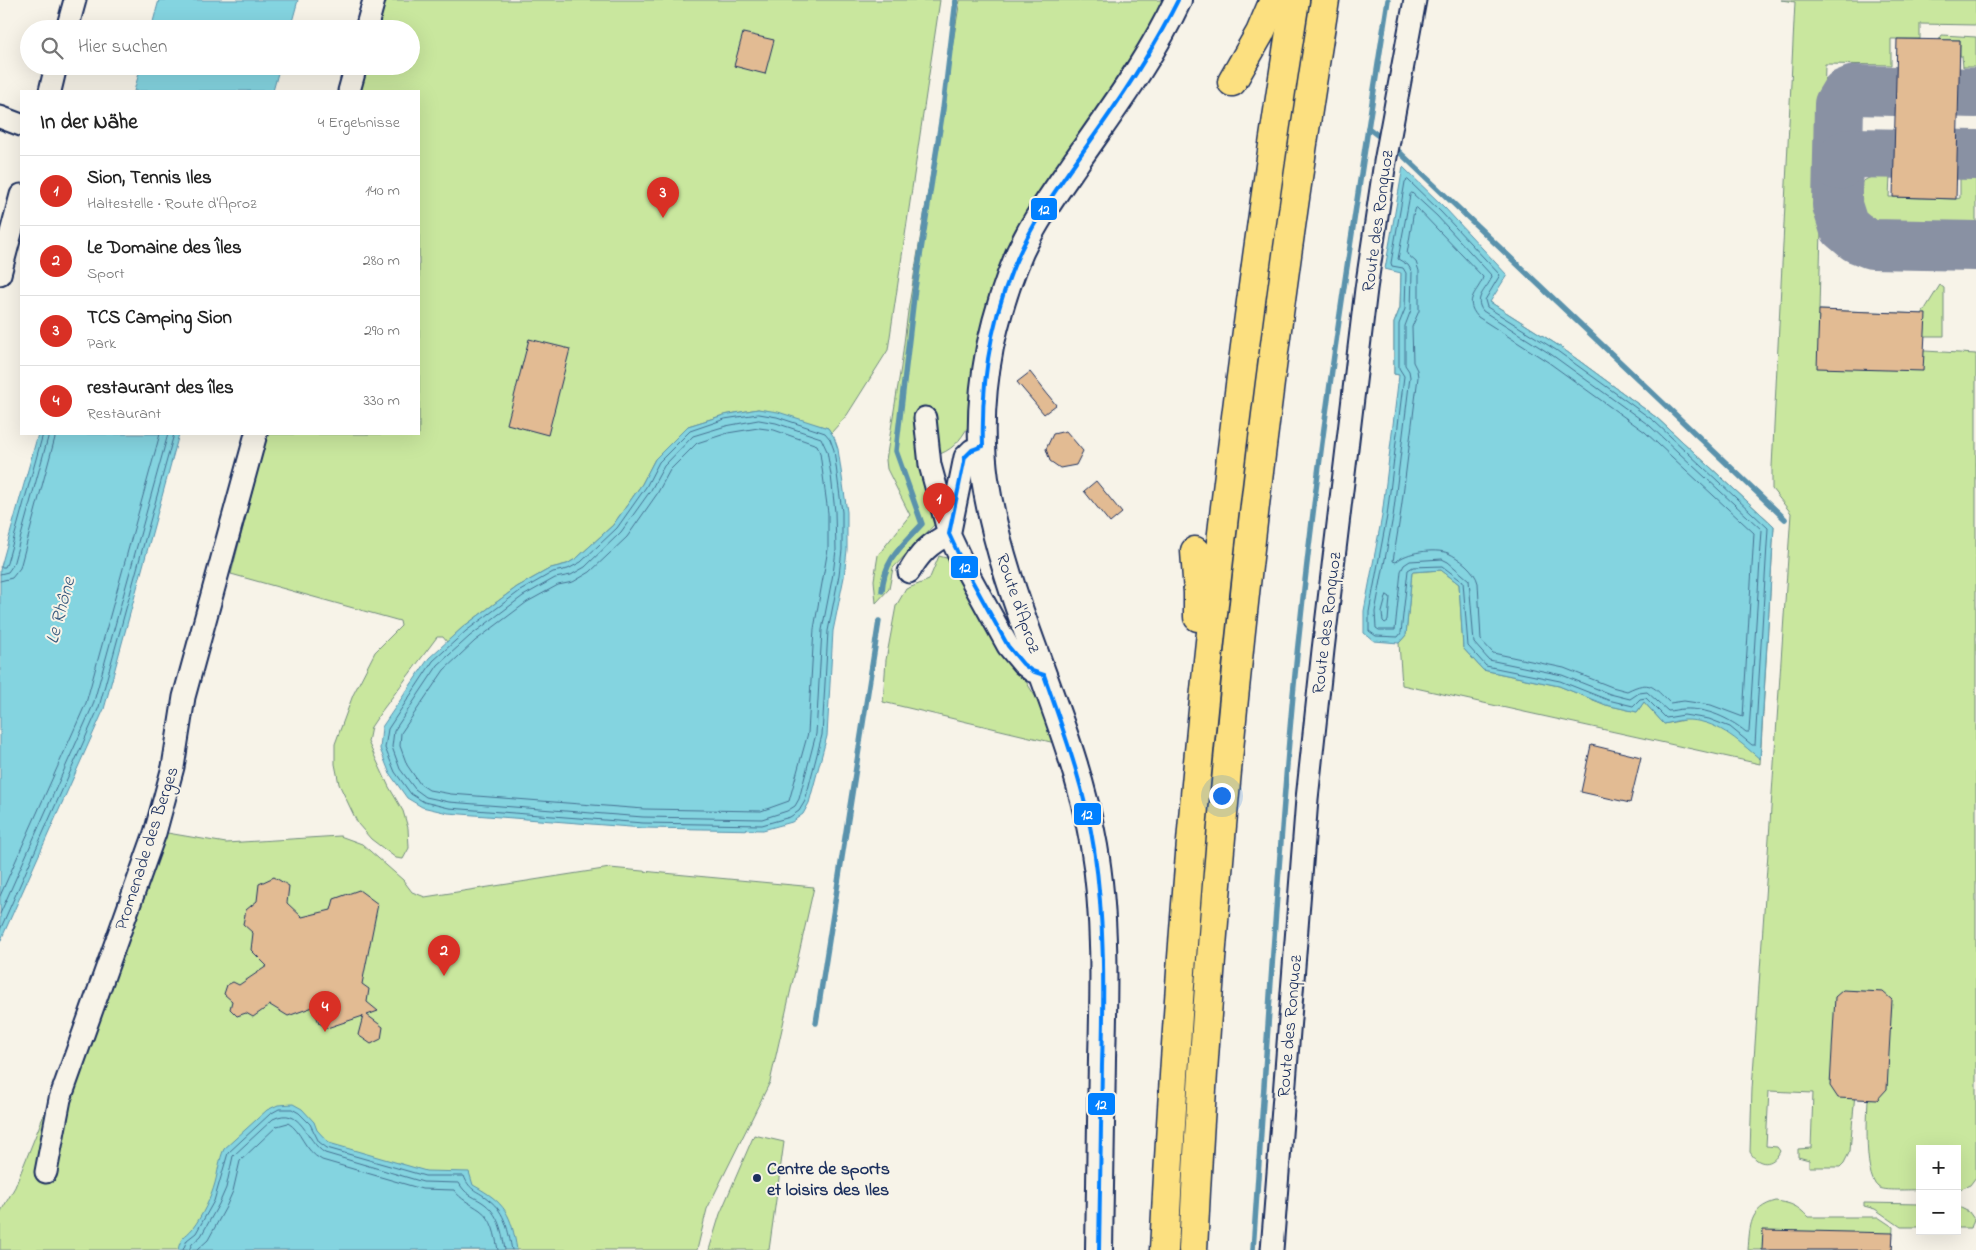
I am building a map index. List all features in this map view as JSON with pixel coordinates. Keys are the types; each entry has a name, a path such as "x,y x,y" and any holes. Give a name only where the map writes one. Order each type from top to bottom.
{"highway":[{"path":"1232,82 1260,33 1274,0"},
{"path":"1164,1250 1181,966 1206,673 1233,438 1263,207 1295,0"},
{"path":"1193,1250 1212,940 1244,604 1282,289 1325,0"},
{"path":"1195,551 1198,593 1195,795"}],"street":[{"path":"69,20 75,0"},
{"path":"368,20 374,0"},
{"name":"Route d'Aproz","path":"1099,1250 1104,993 1099,884 1088,814 1078,774 1008,573 992,519 984,476 984,388 991,346 1004,296 1021,251 1049,202 1142,64 1167,23 1178,0"},
{"name":"Route des Ronquoz","path":"1272,1250 1308,789 1324,641 1366,289 1392,120 1415,0"},
{"path":"50,90 54,75"},
{"path":"349,90 353,75"},
{"path":"0,117 20,125"},
{"path":"0,274 20,199"},
{"path":"925,418 930,464 949,534 964,566 1008,646 1023,664 1032,671 1044,675"},
{"name":"Promenade des Berges","path":"46,1172 60,1099 155,833 173,767 184,697 256,435"},
{"path":"949,534 965,457 972,450 983,446"},
{"path":"909,572 918,557 932,542 949,534"}],"green space":[{"path":"381,0 940,0 888,350 847,415 831,433 828,428 758,409 724,415 688,426 655,459 642,484 613,525 577,558 567,564 551,568 517,587 463,627 447,642 443,637 437,637 371,727 368,742 389,787 403,811 408,828 409,848 403,859 396,858 371,839 358,824 339,784 335,764 335,744 353,695 375,652 401,626 400,621 231,574 267,435 420,435 420,90 357,90 361,75 420,75 420,20 375,20"},
{"path":"960,0 1165,0 1127,66 1063,159 969,425 955,445 934,456 935,524 893,568 889,589 876,603 874,580 878,555 910,515 887,469 886,460 908,311"},
{"path":"1781,0 1976,0 1976,25 1920,24 1920,39 1891,39 1891,65 1825,64 1819,310 1922,314 1940,285 1944,288 1944,336 1908,336 1908,350 1976,354 1976,1177 1970,1185 1961,1189 1961,1145 1916,1145 1916,1190 1892,1190 1878,1187 1873,1180 1868,1154 1869,1082 1856,1081 1850,1151 1840,1167 1809,1167 1809,1160 1798,1157 1798,1149 1811,1148 1813,1093 1769,1091 1766,1146 1777,1147 1780,1151 1773,1160 1765,1163 1757,1160 1750,1152 1752,1089 1791,513 1772,489 1772,467 1795,2"},
{"path":"1942,35 1976,37 1976,67 1963,67 1962,56 1960,56 1960,40 1939,40"},
{"path":"1890,175 1889,197 1956,199 1960,198 1960,176 1976,176 1976,231 1872,230 1857,216 1853,207 1853,199 1855,191 1860,184 1868,178"},
{"path":"1401,273 1490,302 1559,346 1657,418 1774,526 1760,764 1402,685 1399,643 1406,635 1412,572 1441,570 1459,584 1463,648 1483,670 1559,686 1606,705 1637,712 1644,702 1664,724 1684,720 1410,377 1394,374 1394,323 1400,308"},
{"path":"939,556 950,559 962,578 1043,709 1055,743 883,702 886,660 896,606 906,589 929,580"},
{"path":"150,830 226,843 340,836 362,844 403,880 412,892 425,897 610,868 814,887 770,1082 707,1209 697,1250 0,1250 0,1213 15,1187 47,1107 65,1054"},
{"name":"Centre de sports et loisirs des Iles","path":"754,1135 784,1142 769,1250 709,1250 720,1214"},
{"path":"1776,1201 1794,1206 1808,1217 1878,1217 1893,1227 1892,1250 1748,1250 1749,1233 1756,1213 1767,1204"},
{"path":"1864,1203 1916,1204 1916,1227 1901,1227 1875,1209 1864,1206"},
{"path":"1961,1208 1969,1212 1974,1219 1971,1228 1961,1228"}],"water":[{"path":"159,0 298,0 292,20 153,20"},
{"path":"138,75 277,75 273,90 134,90"},
{"path":"1403,167 1445,208 1507,275 1490,302 1559,346 1657,418 1774,526 1760,759 1725,732 1706,723 1679,720 1664,724 1644,702 1637,712 1606,705 1559,686 1483,670 1463,648 1459,584 1441,570 1412,572 1406,635 1399,643 1374,641 1364,633 1364,611 1382,516 1399,375 1394,374 1394,323 1400,308 1401,273 1385,269"},
{"path":"758,409 778,412 828,428 834,437 838,449 847,512 847,550 844,577 833,631 827,736 809,803 803,814 792,822 763,830 643,828 448,813 422,807 407,798 390,774 380,749 382,727 429,658 463,627 517,587 551,568 567,564 577,558 613,525 642,484 655,459 688,426 724,415"},
{"name":"Le Rhône","path":"38,435 179,435 104,709 0,942 0,570"},
{"path":"293,1104 302,1109 314,1122 317,1130 329,1143 426,1171 469,1172 473,1185 493,1198 505,1211 512,1227 517,1250 178,1250 182,1239 196,1223 209,1201 224,1149 267,1110 278,1105"}],"building":[{"path":"743,33 774,40 765,74 734,66"},
{"path":"1897,39 1960,40 1956,199 1893,197"},
{"path":"1819,310 1926,314 1923,371 1817,368"},
{"path":"529,339 570,349 548,435 507,424"},
{"path":"1030,372 1056,405 1044,414 1017,382"},
{"path":"1066,431 1083,451 1076,465 1060,468 1050,461 1046,449 1053,434"},
{"path":"1096,481 1122,513 1110,523 1084,491"},
{"path":"1591,745 1641,757 1630,803 1581,792"},
{"path":"274,877 289,886 287,903 302,917 331,910 334,899 359,890 378,904 362,984 369,989 367,1002 378,1011 367,1015 383,1027 381,1039 371,1044 358,1035 363,1016 327,1028 319,1023 313,1007 288,1016 270,1005 253,1017 246,1013 237,1016 230,1009 232,1001 224,994 227,985 233,982 239,985 267,966 251,950 253,933 243,924 246,910 257,901 259,884"},
{"path":"1843,990 1883,992 1892,1000 1887,1089 1877,1100 1838,1098 1830,1086 1835,997"},
{"path":"1763,1230 1893,1233 1892,1250 1762,1250"}],"waterway":[{"path":"882,591 883,580 890,562 901,546 922,524 896,451 915,288 943,109 956,0"},
{"path":"1253,1250 1281,834 1302,608 1335,347 1388,0"},
{"path":"1368,128 1384,140"},
{"path":"1392,145 1785,519"},
{"path":"816,1023 879,621"}],"taxiway":[{"path":"1976,93 1855,90 1845,94 1839,104 1837,205 1844,227 1857,238 1872,244 1976,246"},
{"path":"1838,165 1844,156 1851,153 1976,155"}],"transit line":[{"name":"12","path":"983,446 984,396 990,346 1003,297 1021,250 1048,202 1142,64 1178,0"},
{"name":"12","path":"983,446 972,450 965,457 949,534 964,566 1008,646 1023,664 1032,671 1044,675"},
{"name":"12","path":"1044,675 1073,761 1085,805 1098,876 1103,984 1099,1250"}],"place":[{"name":"TCS Camping Sion","path":"663,218"},
{"name":"Sion, Tennis Iles","path":"939,524"},
{"name":"Le Domaine des Îles","path":"444,976"},
{"name":"restaurant des îles","path":"325,1032"},
{"name":"Centre de sports et loisirs des Iles","path":"757,1178"}]}
